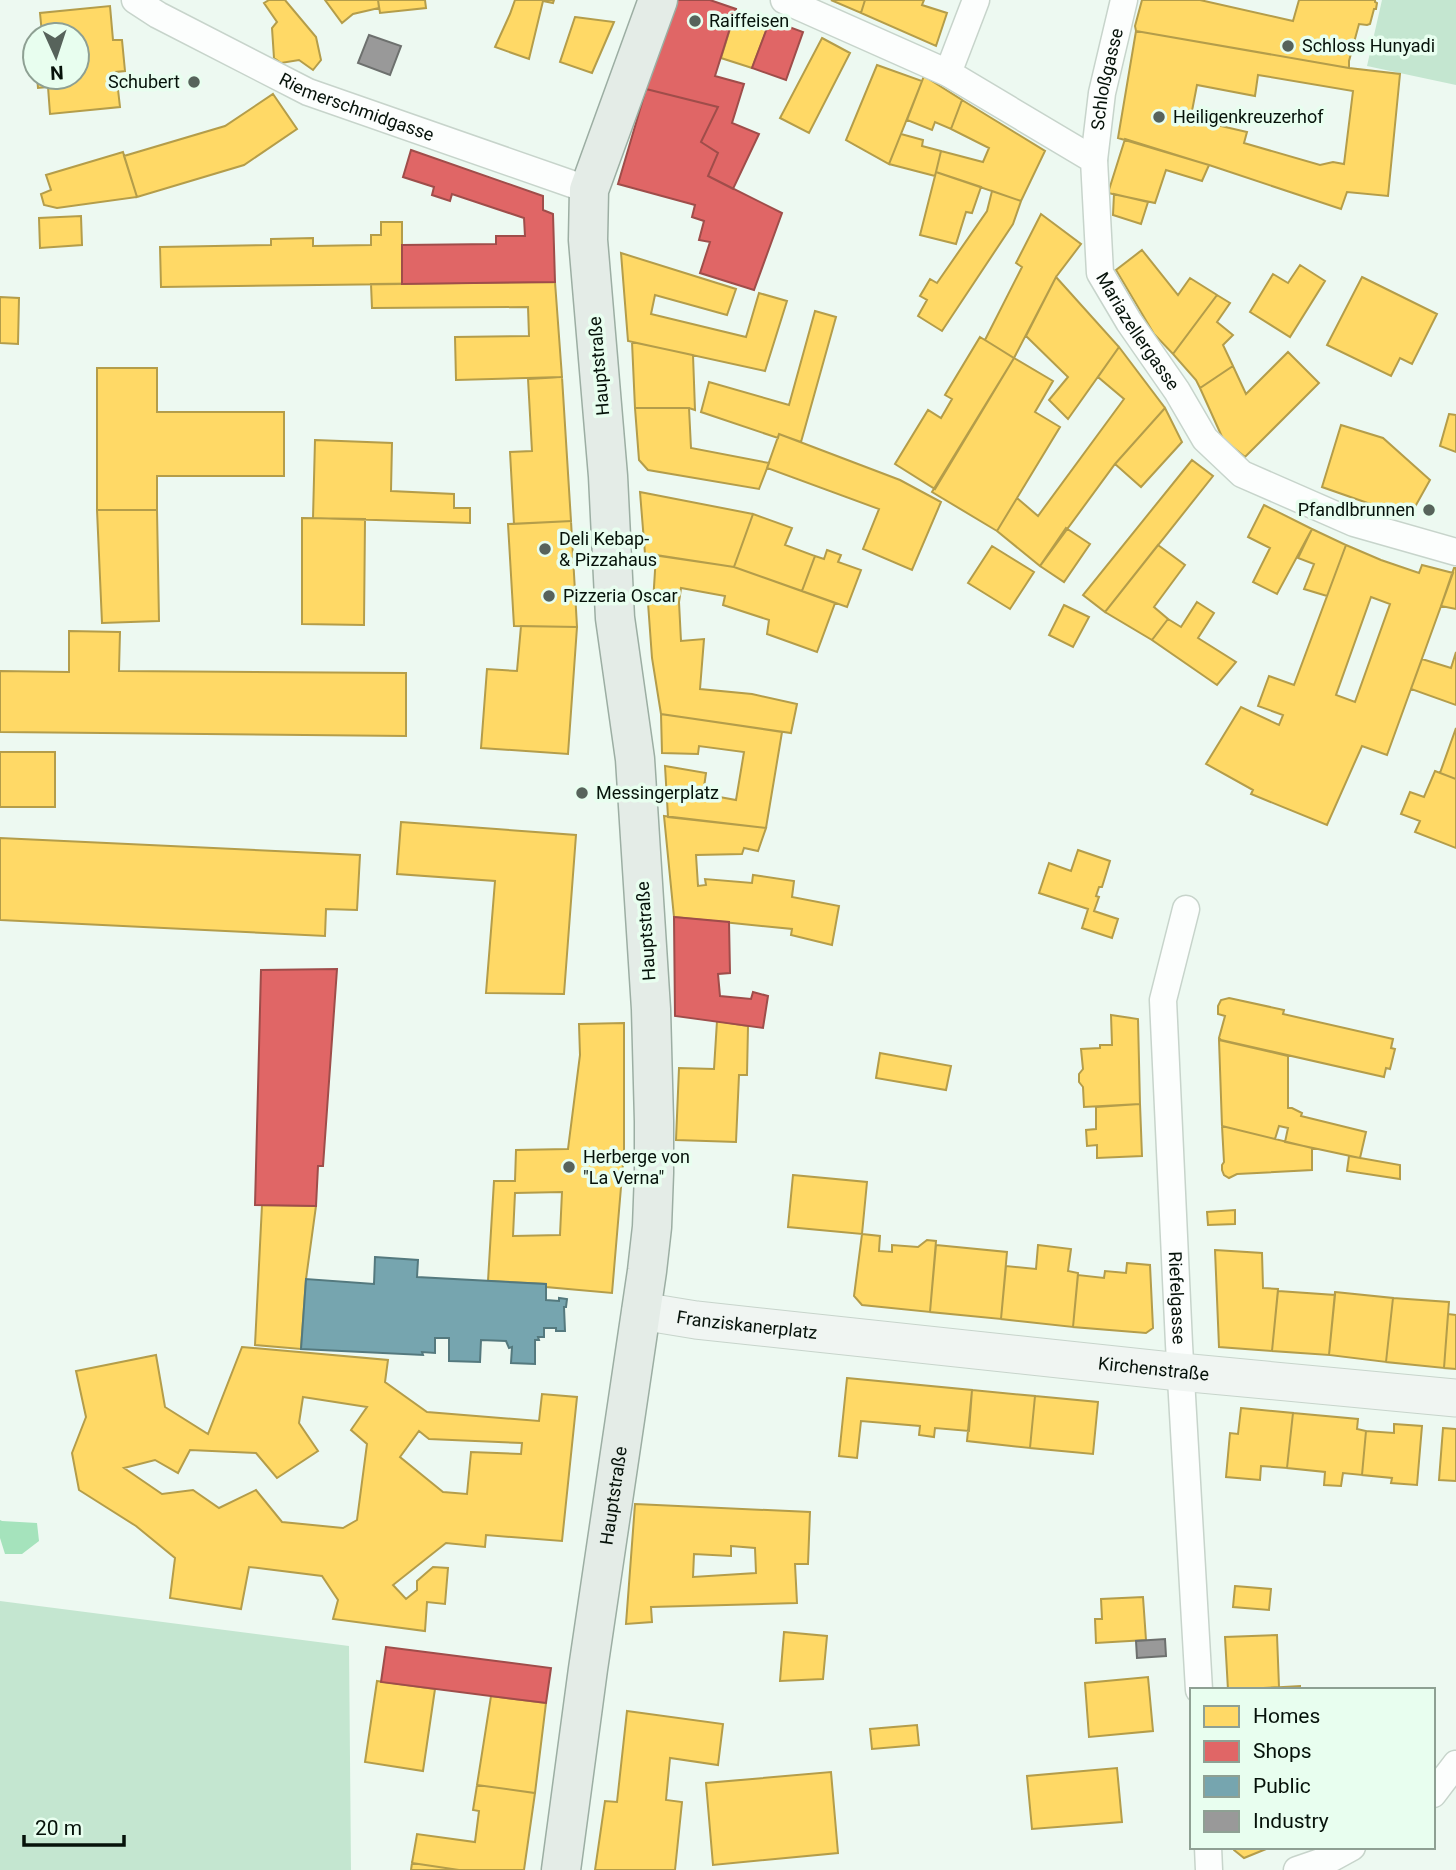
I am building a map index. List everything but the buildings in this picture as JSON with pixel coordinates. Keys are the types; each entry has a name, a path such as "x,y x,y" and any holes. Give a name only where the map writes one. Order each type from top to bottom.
{"main road":[{"name":"Hauptstraße","path":"561,1870 652,1227 654,1121 651,1009 635,759 615,618 608,476 588,240 589,190 658,0"},
{"name":"Franziskanerplatz","path":"641,1311 696,1320 852,1337"},
{"name":"Kirchenstraße","path":"852,1337 1180,1373 1456,1398"}],"street":[{"name":"Riemerschmidgasse","path":"135,0 158,15 309,93 589,190"},
{"path":"784,0 948,73 1094,160"},
{"path":"948,73 975,0"},
{"name":"Schloßgasse","path":"1094,160 1102,93 1124,0"},
{"name":"Mariazellergasse","path":"1094,160 1100,273 1205,439 1242,474 1354,523 1456,552"},
{"name":"Riefelgasse","path":"1186,909 1163,1000 1180,1373 1199,1688"},
{"path":"1435,1791 1456,1764"},
{"path":"1208,1849 1209,1870"},
{"path":"1297,1870 1332,1858 1348,1849"}],"shaded area":[{"path":"1382,0 1456,0 1456,85 1367,66"},
{"path":"0,1520 37,1523 39,1541 22,1554 5,1554 0,1538"},
{"path":"0,1601 349,1646 351,1870 0,1870"}],"place":[{"name":"Raiffeisen","path":"695,21"},
{"name":"Schloss Hunyadi","path":"1288,46"},
{"name":"Schubert","path":"194,82"},
{"name":"Heiligenkreuzerhof","path":"1159,117"},
{"name":"Pfandlbrunnen","path":"1429,510"},
{"name":"Deli Kebap- & Pizzahaus","path":"545,549"},
{"name":"Pizzeria Oscar","path":"549,596"},
{"name":"Messingerplatz","path":"582,793"},
{"name":"Herberge von \"La Verna\"","path":"569,1167"}]}
